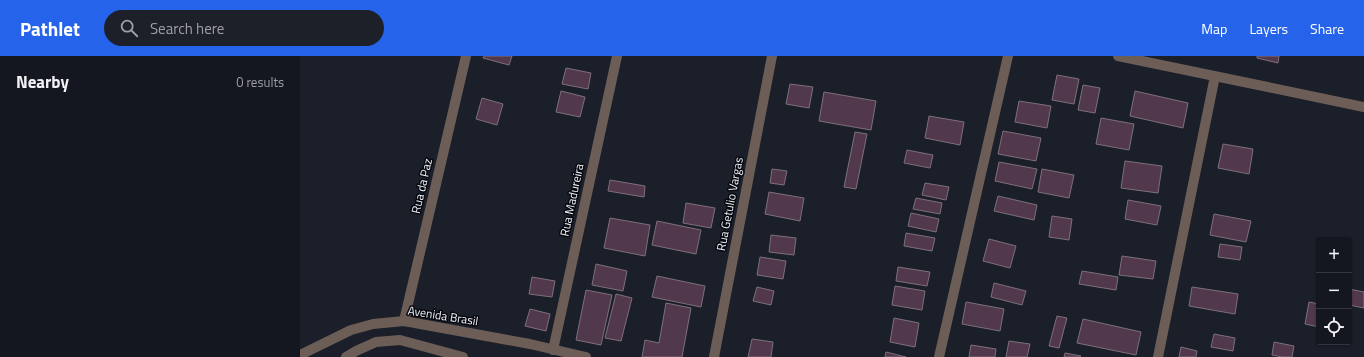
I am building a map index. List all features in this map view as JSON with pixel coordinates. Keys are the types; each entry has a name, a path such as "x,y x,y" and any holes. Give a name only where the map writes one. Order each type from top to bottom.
{"street":[{"name":"Rua da Paz","path":"404,321 466,56"},
{"name":"Rua Madureira","path":"553,350 617,56"},
{"name":"Rua Getulio Vargas","path":"714,357 772,56"},
{"path":"938,357 1008,56"},
{"path":"1118,56 1364,107"},
{"path":"1158,357 1215,76"},
{"name":"Avenida Brasil","path":"300,355 351,330 373,324 404,321 530,344 586,357"},
{"path":"346,357 376,342 400,340 463,357"}],"building":[{"path":"484,56 512,56 509,65 483,58"},
{"path":"1257,56 1279,56 1278,63 1257,58"},
{"path":"566,68 591,73 588,89 562,84"},
{"path":"1057,75 1079,79 1074,104 1052,100"},
{"path":"790,84 813,87 809,108 786,104"},
{"path":"1083,85 1100,88 1095,113 1078,110"},
{"path":"561,91 585,97 580,117 556,112"},
{"path":"1135,91 1188,103 1183,128 1130,116"},
{"path":"824,92 876,101 871,130 819,121"},
{"path":"482,98 503,104 497,125 476,119"},
{"path":"1019,101 1051,106 1047,128 1015,122"},
{"path":"929,116 964,122 960,145 925,138"},
{"path":"1101,118 1134,124 1129,150 1096,144"},
{"path":"1003,131 1041,138 1036,161 998,154"},
{"path":"855,132 867,134 856,189 844,187"},
{"path":"1223,144 1253,149 1249,174 1218,168"},
{"path":"907,150 933,155 930,168 904,163"},
{"path":"1125,161 1162,166 1158,193 1121,188"},
{"path":"999,162 1037,169 1032,189 995,181"},
{"path":"772,169 787,171 784,185 770,183"},
{"path":"1042,169 1074,175 1069,198 1038,192"},
{"path":"610,180 645,186 644,197 608,191"},
{"path":"925,183 949,187 946,200 922,195"},
{"path":"769,192 804,198 800,221 765,214"},
{"path":"998,196 1037,205 1034,220 994,211"},
{"path":"916,198 942,203 940,214 913,209"},
{"path":"1128,200 1161,206 1157,225 1125,219"},
{"path":"686,203 715,208 711,228 683,223"},
{"path":"911,213 939,219 936,232 908,226"},
{"path":"1214,214 1251,221 1246,242 1210,235"},
{"path":"1052,216 1072,219 1069,240 1049,237"},
{"path":"610,218 650,225 645,256 604,248"},
{"path":"657,221 701,230 696,254 652,245"},
{"path":"906,233 935,238 932,251 904,246"},
{"path":"771,235 796,238 794,255 769,252"},
{"path":"989,239 1016,246 1010,268 983,261"},
{"path":"1220,244 1242,247 1240,260 1218,257"},
{"path":"1122,256 1156,261 1153,279 1119,275"},
{"path":"760,257 786,261 783,279 757,275"},
{"path":"596,264 627,271 623,291 592,285"},
{"path":"898,267 930,272 927,286 896,281"},
{"path":"1082,271 1118,277 1116,290 1079,284"},
{"path":"657,276 705,286 701,307 652,297"},
{"path":"532,277 555,281 552,297 529,294"},
{"path":"994,283 1026,291 1022,305 991,297"},
{"path":"895,286 925,291 922,310 892,305"},
{"path":"757,287 774,291 771,305 753,301"},
{"path":"1192,287 1238,294 1235,314 1189,306"},
{"path":"586,290 612,295 601,345 576,340"},
{"path":"1352,290 1364,292 1364,308 1352,306"},
{"path":"616,294 632,298 621,341 605,338"},
{"path":"966,302 1004,309 1000,331 962,324"},
{"path":"1309,302 1316,303 1316,326 1305,324"},
{"path":"666,303 691,308 682,357 642,357 645,340 659,343"},
{"path":"530,309 550,314 546,331 525,326"},
{"path":"1057,316 1067,318 1059,348 1049,346"},
{"path":"894,318 919,323 915,347 890,342"},
{"path":"1083,319 1141,332 1136,355 1077,343"},
{"path":"1214,334 1235,338 1233,351 1211,347"},
{"path":"752,339 773,342 771,357 748,357"},
{"path":"1009,341 1030,344 1027,357 1006,357"},
{"path":"1274,342 1294,346 1292,357 1272,355"},
{"path":"971,345 996,349 995,357 969,357"},
{"path":"1181,347 1197,351 1196,357 1179,357"},
{"path":"886,352 906,357 885,357"},
{"path":"1065,353 1081,356 1064,357"}]}
